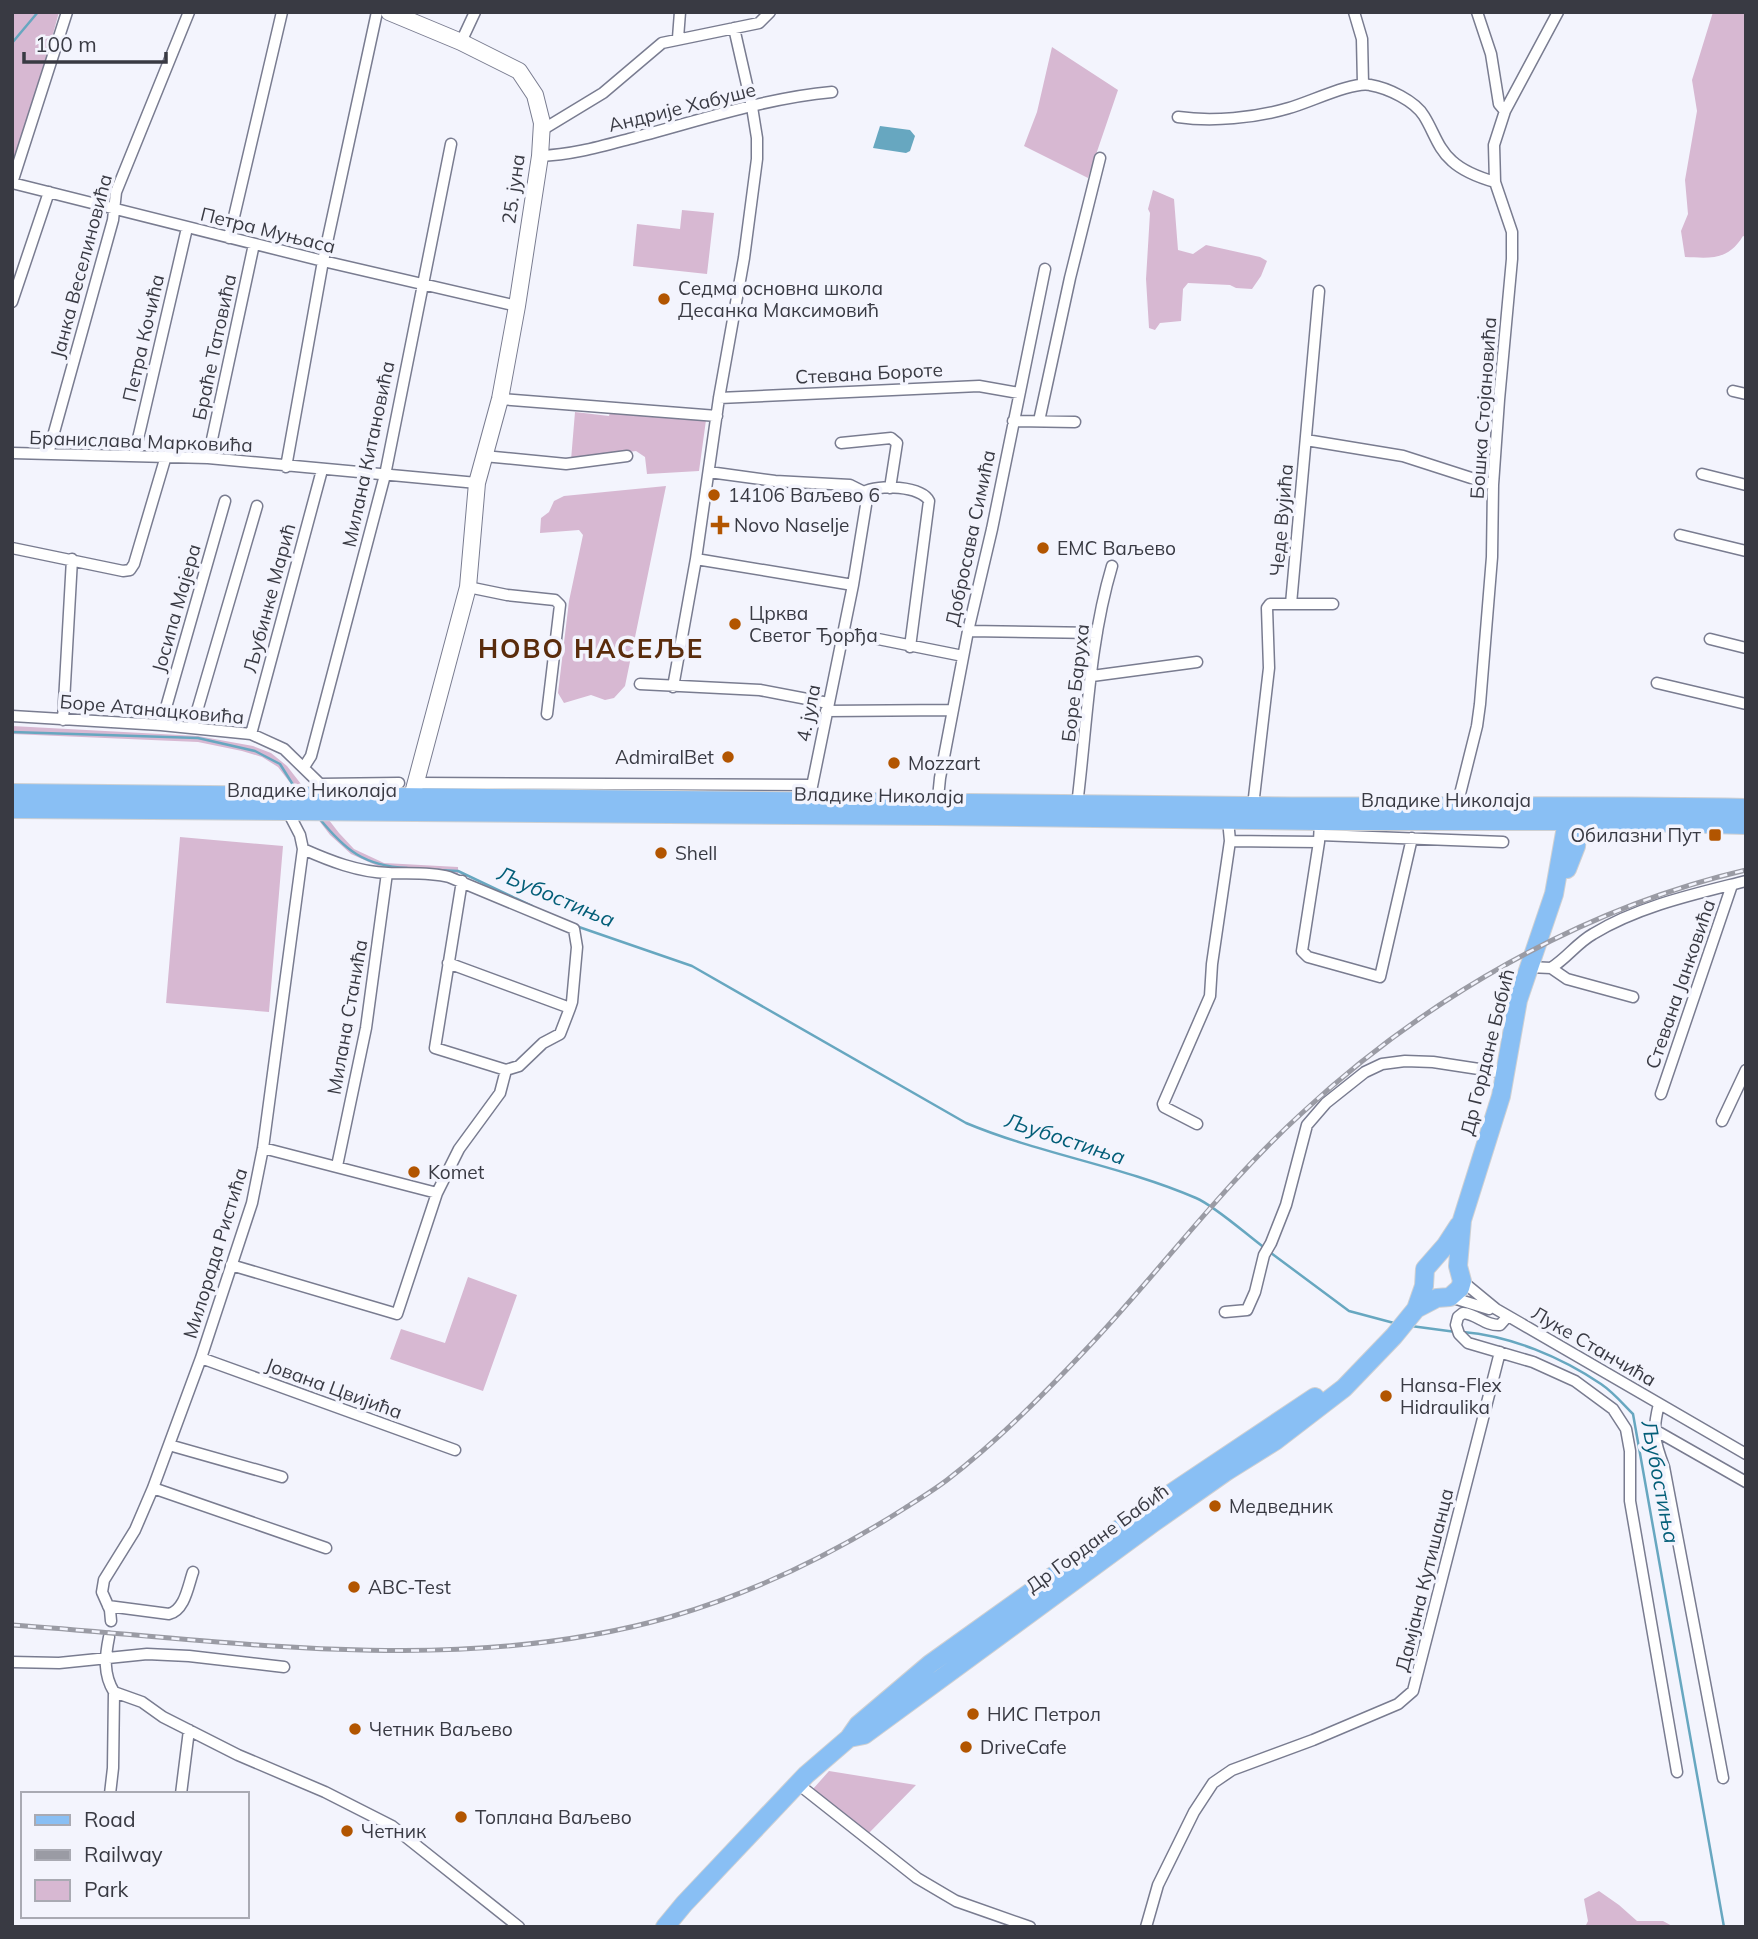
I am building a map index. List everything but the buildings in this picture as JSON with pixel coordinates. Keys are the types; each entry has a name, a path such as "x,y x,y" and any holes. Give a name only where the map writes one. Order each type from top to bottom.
{"main road":[{"name":"Владике Николаја","path":"12,793 289,804"},
{"name":"Владике Николаја","path":"12,809 363,803 412,797 810,793 937,809 1077,805 1253,806 1531,822 1574,813 1746,825"},
{"name":"Владике Николаја","path":"412,797 937,809 1227,820 1320,833 1451,816 1746,808"},
{"name":"Др Гордане Бабић","path":"1462,1220 1498,1107 1513,1018 1554,894 1574,813"},
{"name":"Др Гордане Бабић","path":"1554,894 1576,846 1574,813"},
{"path":"1531,822 1552,838 1562,855"},
{"path":"1462,1220 1460,1288 1437,1293 1425,1269 1462,1220"},
{"path":"1433,1261 1449,1260 1460,1274"},
{"name":"Др Гордане Бабић","path":"665,1927 798,1783 849,1738 864,1735 1164,1516 1275,1441 1344,1388 1414,1311 1437,1293"}],"street":[{"path":"12,183 67,12"},
{"name":"Јанка Веселиновића","path":"48,454 115,209 118,186 189,12"},
{"path":"229,238 282,12"},
{"path":"286,467 323,261 377,12"},
{"name":"25. јуна","path":"389,12 461,42 524,75 539,106 542,130 517,306 500,399 477,483 468,587 412,797"},
{"path":"461,42 475,12"},
{"path":"678,38 680,12"},
{"path":"542,130 603,93 655,47 678,38 759,23 770,12"},
{"path":"1354,12 1362,39 1363,84"},
{"path":"1477,12 1490,54 1499,104 1505,111"},
{"name":"Бошка Стојановића","path":"1444,839 1473,743 1480,704 1492,557 1493,485 1513,239 1495,182 1494,145 1505,111 1558,12"},
{"path":"673,687 744,258 757,159 752,107 734,28"},
{"path":"1178,117 1205,119 1268,113 1363,84 1389,92 1419,109 1440,148 1453,162 1477,176 1495,182"},
{"name":"Андрије Хабуше","path":"540,156 573,153 752,107 832,92"},
{"name":"Милана Китановића","path":"303,767 311,757 385,475 451,144"},
{"path":"1039,421 1070,278 1100,158"},
{"name":"Петра Муњаса","path":"12,183 187,228 517,306"},
{"path":"12,302 49,192"},
{"name":"Петра Кочића","path":"134,456 187,228"},
{"name":"Браће Татовића","path":"208,458 254,244"},
{"name":"Добросава Симића","path":"937,809 952,710 1045,269"},
{"name":"Чеде Вујића","path":"1291,604 1319,291"},
{"name":"Стевана Бороте","path":"719,398 979,386 1019,393"},
{"path":"1733,391 1746,394"},
{"path":"500,399 717,416"},
{"path":"1013,421 1076,422"},
{"path":"841,443 891,438 894,440 897,443 890,488"},
{"name":"Чеде Вујића","path":"1306,440 1403,456 1493,485"},
{"name":"Бранислава Марковића","path":"12,453 208,458 477,483"},
{"path":"12,548 123,571 132,568 166,456"},
{"path":"484,456 566,464 627,456"},
{"name":"Љубинке Марић","path":"251,734 322,470"},
{"path":"709,472 775,481 850,485 864,492 871,488 916,490 928,497 910,646"},
{"path":"1702,474 1746,485"},
{"name":"4. јула","path":"810,793 853,585 866,506 864,492"},
{"name":"Јосипа Мајера","path":"161,725 225,501"},
{"path":"192,728 257,506"},
{"path":"1680,535 1746,551"},
{"path":"64,720 72,559"},
{"path":"696,559 853,585"},
{"name":"Боре Баруха","path":"1077,805 1097,633 1104,592 1112,566"},
{"path":"468,587 507,596 555,600 560,605 547,714"},
{"path":"1253,806 1269,668 1266,608 1270,604 1333,604"},
{"path":"968,631 1097,633"},
{"path":"843,632 963,656"},
{"path":"1710,639 1746,648"},
{"path":"1091,676 1197,662"},
{"path":"1657,683 1746,704"},
{"path":"640,684 760,690 827,707 952,710"},
{"name":"Боре Атанацковића","path":"12,716 161,725 251,734 275,743 315,780 326,785 399,783"},
{"name":"Милорада Ристића","path":"111,1621 102,1592 104,1580 135,1530 153,1488 201,1358 252,1203 263,1147 303,849 289,804"},
{"path":"1197,1124 1163,1104 1210,996 1212,964 1230,841 1227,820"},
{"path":"1230,841 1320,833 1503,842"},
{"path":"1320,833 1302,951 1308,957 1380,977 1412,838"},
{"path":"303,849 351,868 387,873 437,874 462,881 574,929 577,947 576,985 560,1034 543,1043 519,1066 506,1070 435,1048 462,881"},
{"name":"Милана Станића","path":"337,1166 366,1028 387,873"},
{"path":"1551,968 1595,932 1659,906 1746,881"},
{"name":"Стевана Јанковића","path":"1661,1094 1732,885"},
{"path":"448,963 570,1008"},
{"path":"1529,967 1551,968 1567,979 1633,997"},
{"path":"1225,1312 1249,1308 1264,1255 1286,1205 1307,1125 1326,1103 1365,1072 1382,1064 1433,1062 1505,1073"},
{"path":"231,1265 397,1314 437,1193 459,1149 500,1093 506,1070"},
{"path":"1723,1121 1746,1070"},
{"path":"263,1147 437,1193"},
{"name":"Луке Станчића","path":"1460,1274 1508,1317 1746,1454"},
{"name":"Луке Станчића","path":"1437,1293 1496,1309"},
{"path":"1508,1317 1500,1325 1491,1326 1463,1313 1458,1317 1456,1325 1462,1338 1468,1343 1533,1363 1575,1381 1613,1409 1626,1429 1630,1451 1630,1501 1677,1772"},
{"name":"Дамјана Кутишанца","path":"1146,1927 1155,1891 1194,1812 1213,1783 1231,1770 1313,1740 1398,1704 1413,1691 1500,1352"},
{"name":"Јована Цвијића","path":"201,1358 455,1450"},
{"path":"1659,1404 1653,1429 1664,1467 1723,1777"},
{"path":"1653,1429 1746,1482"},
{"path":"169,1445 282,1477"},
{"path":"153,1488 326,1548"},
{"path":"108,1606 169,1614 176,1612 193,1572"},
{"path":"109,1637 104,1659 109,1685 114,1692 142,1702 163,1717 189,1730 392,1826 519,1927"},
{"path":"12,1662 59,1662 148,1654 284,1667"},
{"path":"110,1792 114,1692"},
{"path":"181,1792 189,1730"},
{"path":"798,1783 917,1878 956,1901 1030,1927"}],"green space":[{"path":"12,12 59,12 12,183"},
{"path":"1713,12 1746,12 1746,237 1743,236 1725,254 1702,258 1685,257 1681,231 1688,214 1685,180 1697,111 1692,80"},
{"path":"1052,47 1118,90 1088,178 1024,146 1037,112"},
{"path":"1153,190 1174,199 1178,250 1193,254 1206,245 1267,261 1252,289 1188,283 1183,289 1181,321 1160,323 1155,330 1149,328 1146,279 1150,213 1148,209"},
{"path":"682,210 714,213 707,274 633,266 637,224 680,229"},
{"path":"575,412 609,416 610,412 706,420 699,471 647,474 645,457 636,451 571,460"},
{"path":"666,486 625,686 614,698 605,700 591,695 564,703 558,693 569,601 583,535 579,530 540,533 541,518 549,512 554,501 564,496"},
{"path":"12,726 198,736 253,746 271,753 287,766 354,849 384,863 458,867 458,874 382,868 351,854 330,835 278,767 262,757 198,742 12,734"},
{"path":"180,837 283,846 269,1012 166,1003"},
{"path":"468,1277 517,1295 483,1391 390,1359 401,1329 445,1343"},
{"path":"829,1771 916,1785 868,1834 813,1789"},
{"path":"1599,1891 1637,1921 1663,1921 1674,1927 1585,1927 1588,1921 1584,1899"}],"water":[{"path":"880,126 910,130 915,136 910,151 906,153 873,148"}],"waterway":[{"path":"12,43 38,12"},
{"name":"Љубостиња","path":"12,732 198,738 255,751 280,764 295,788"},
{"name":"Љубостиња","path":"319,818 347,847 367,860 407,868"},
{"name":"Љубостиња","path":"438,870 458,871 532,906"},
{"name":"Љубостиња","path":"576,926 692,966 966,1123 994,1134 1139,1177 1196,1198 1266,1249"},
{"name":"Љубостиња","path":"1271,1253 1349,1311 1394,1323"},
{"name":"Љубостиња","path":"1411,1326 1456,1332"},
{"name":"Љубостиња","path":"1463,1332 1517,1343 1569,1365 1601,1384 1633,1414 1724,1927"}],"railway":[{"path":"12,1625 342,1650 508,1646 589,1635 670,1617 732,1596 792,1571 878,1525 921,1498 986,1448 1093,1342 1220,1196 1274,1140 1350,1071 1400,1032 1453,996 1566,934 1625,908 1746,870"}],"place":[{"name":"Седма основна школа Десанка Максимовић","path":"664,299"},
{"name":"14106 Ваљево 6","path":"714,495"},
{"name":"Novo Naselje","path":"720,525"},
{"name":"ЕМС Ваљево","path":"1043,548"},
{"name":"Црква Светог Ђорђа","path":"735,624"},
{"name":"AdmiralBet","path":"728,757"},
{"name":"Mozzart","path":"894,763"},
{"name":"Обилазни Пут","path":"1715,835"},
{"name":"Shell","path":"661,853"},
{"name":"Komet","path":"414,1172"},
{"name":"Hansa-Flex Hidraulika","path":"1386,1396"},
{"name":"Медведник","path":"1215,1506"},
{"name":"ABC-Test","path":"354,1587"},
{"name":"НИС Петрол","path":"973,1714"},
{"name":"Четник Ваљево","path":"355,1729"},
{"name":"DriveCafe","path":"966,1747"},
{"name":"Топлана Ваљево","path":"461,1817"},
{"name":"Четник","path":"347,1831"}],"district":[{"name":"НОВО НАСЕЉЕ","path":"591,649"}]}
